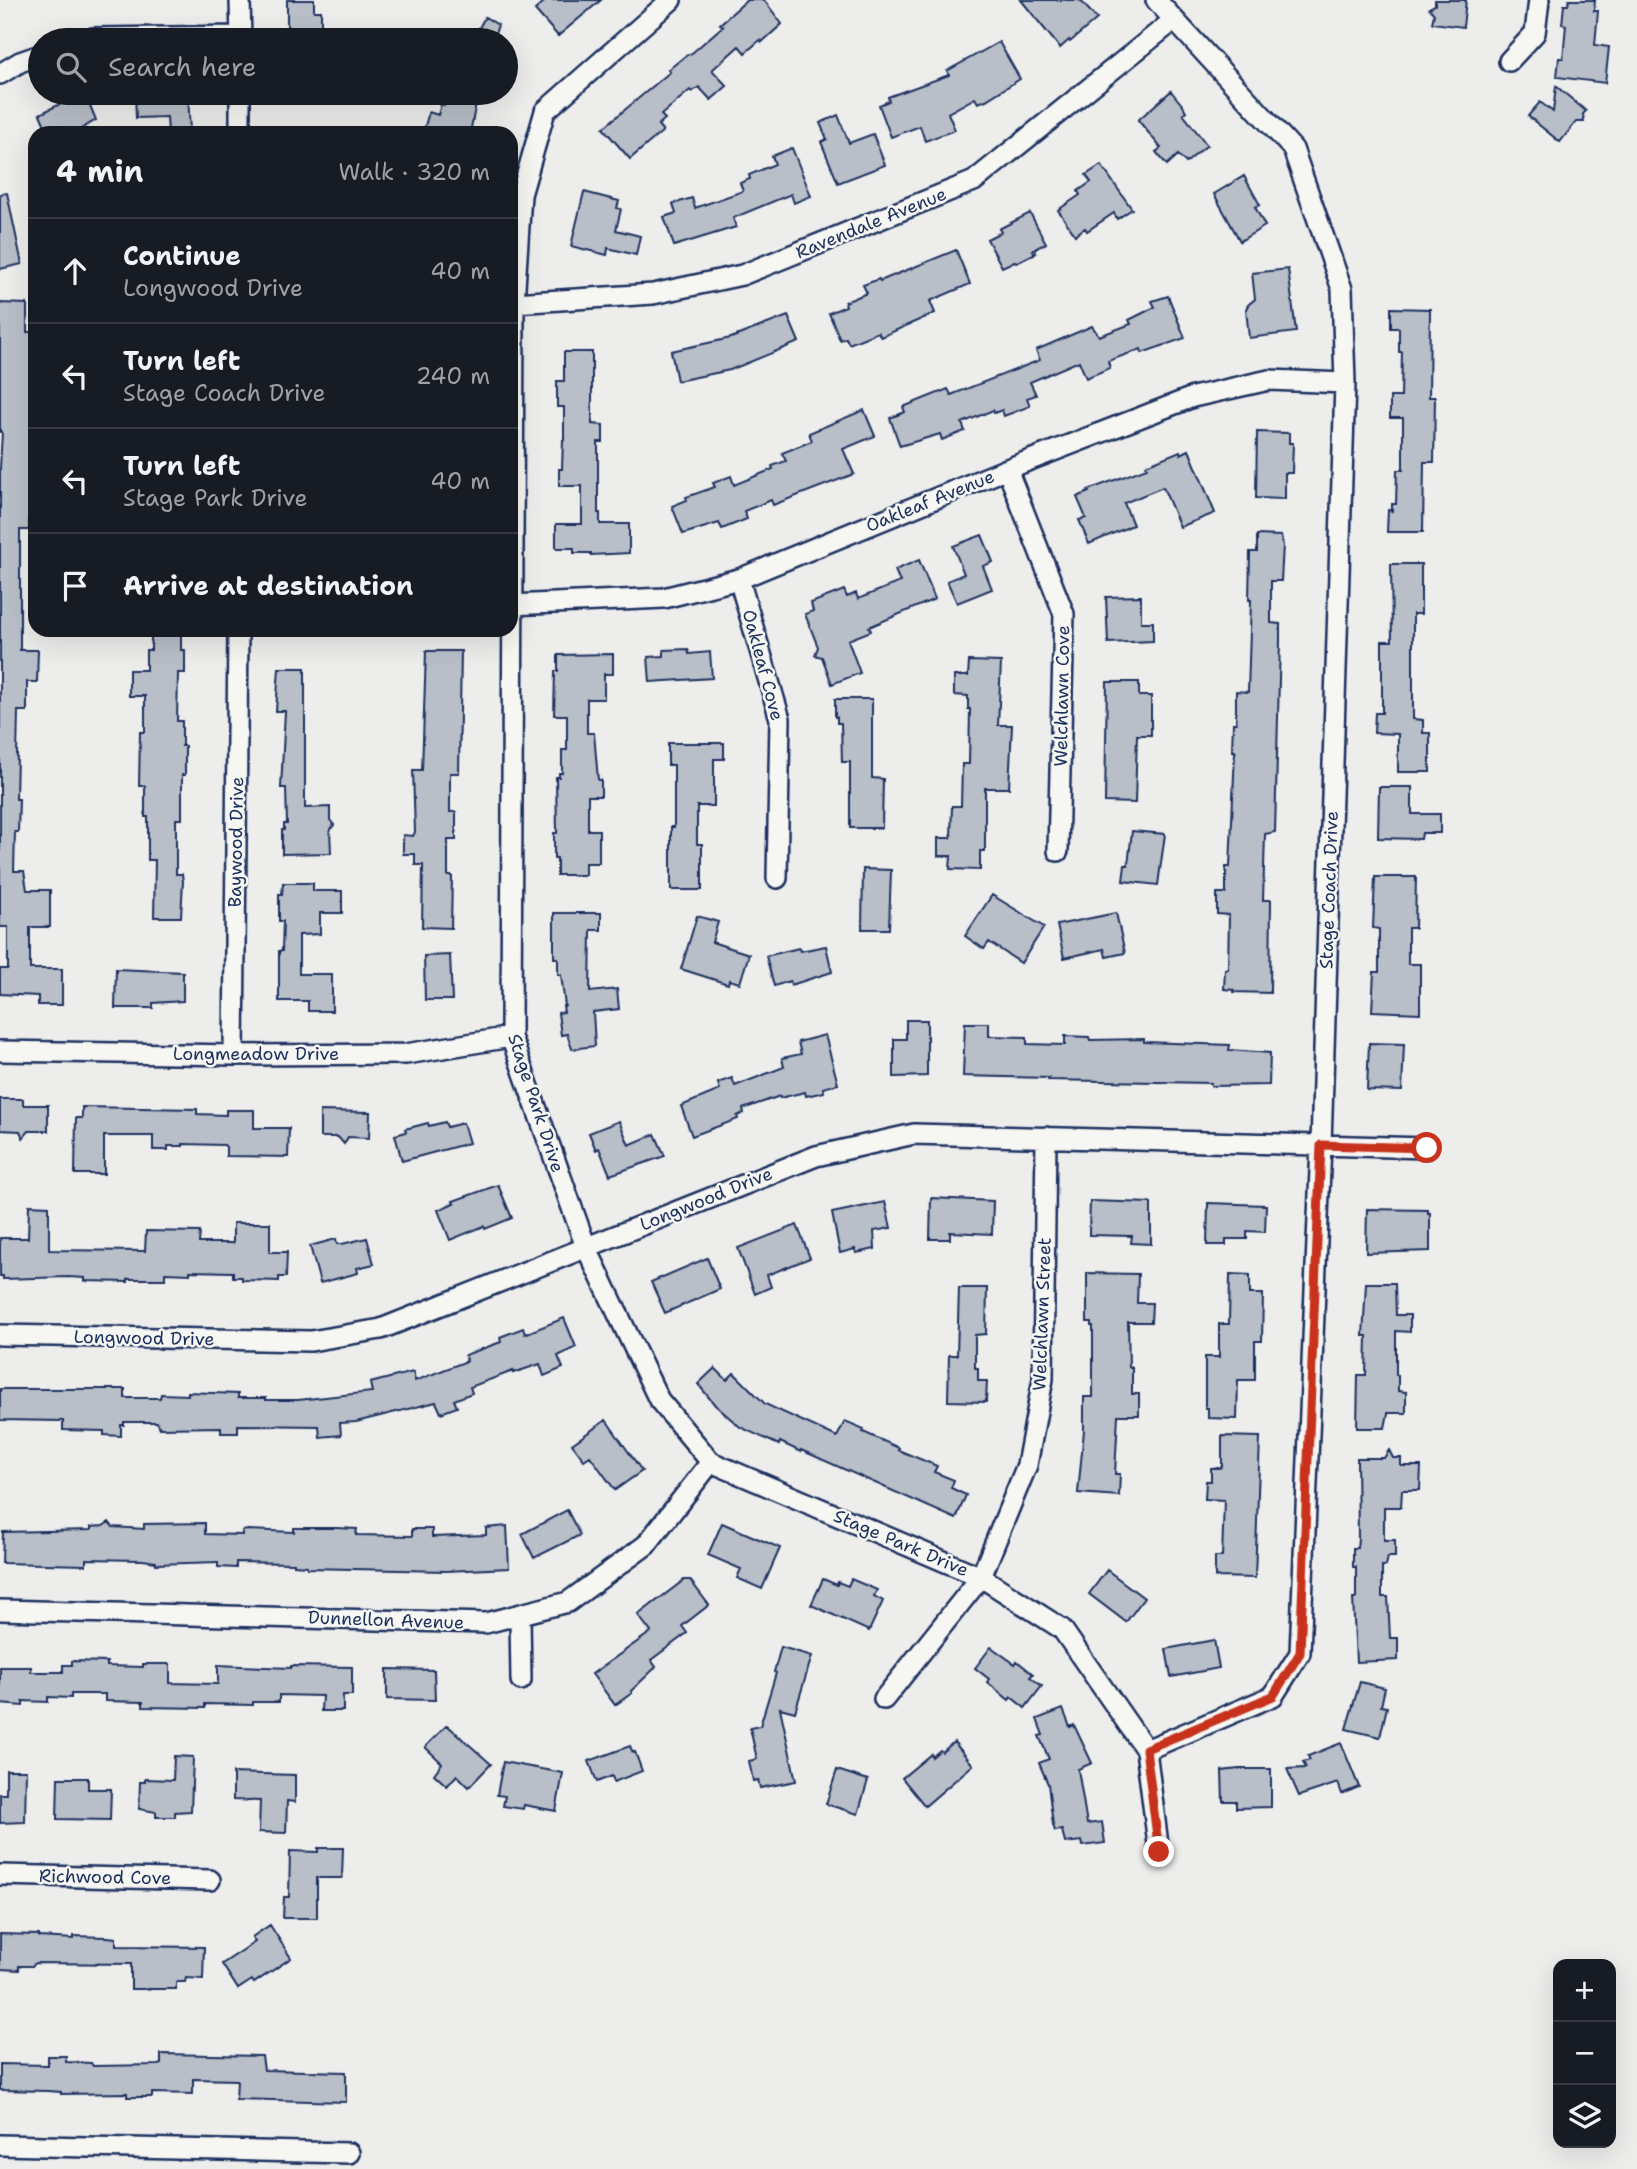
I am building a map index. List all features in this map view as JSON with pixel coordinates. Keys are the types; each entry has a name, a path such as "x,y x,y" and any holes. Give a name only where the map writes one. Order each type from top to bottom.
{"street":[{"path":"240,0 241,28"},
{"name":"Stage Park Drive","path":"518,241 521,195 545,111 671,0"},
{"name":"Stage Coach Drive","path":"1146,1749 1273,1696 1300,1653 1321,1145 1345,383 1342,289 1293,149 1156,0"},
{"path":"1509,61 1535,33 1539,0"},
{"name":"Ravendale Avenue","path":"518,303 653,294 742,275 974,181 1174,20"},
{"path":"0,74 28,59"},
{"path":"240,105 240,126"},
{"name":"Oakleaf Avenue","path":"518,605 664,598 739,579 1007,469 1193,397 1269,380 1345,383"},
{"name":"Welchlawn Cove","path":"1007,469 1063,614 1058,850"},
{"name":"Oakleaf Cove","path":"739,579 780,719 777,878"},
{"name":"Baywood Drive","path":"234,1055 238,637"},
{"name":"Stage Park Drive","path":"511,637 511,1037 586,1247 659,1400 711,1462 981,1577 1062,1629 1146,1749 1159,1852"},
{"name":"Longmeadow Drive","path":"0,1051 234,1055 405,1054 511,1037"},
{"name":"Longwood Drive","path":"0,1335 311,1341 382,1329 816,1156 914,1134 1427,1148"},
{"name":"Welchlawn Street","path":"884,1699 981,1577 1027,1465 1043,1379 1046,1137"},
{"name":"Dunnellon Avenue","path":"0,1610 486,1623 568,1602 646,1545 711,1462"},
{"path":"520,1615 521,1680"},
{"name":"Richwood Cove","path":"0,1875 210,1880"},
{"path":"0,2145 349,2153"}],"building":[{"path":"287,0 314,0 314,11 321,11 321,28 287,28"},
{"path":"546,0 601,0 558,36 535,10"},
{"path":"747,0 764,0 782,24 745,53 739,46 712,70 727,86 711,100 699,87 692,92 690,90 661,115 665,119 658,125 663,131 630,159 603,128 723,26 720,24"},
{"path":"1021,0 1080,0 1097,19 1060,48"},
{"path":"1435,0 1466,0 1463,27 1432,23 1434,14 1429,8 1435,5"},
{"path":"1569,0 1595,0 1594,11 1598,11 1595,45 1609,47 1605,83 1557,77 1559,58 1563,58 1566,25 1562,24 1564,5 1568,5"},
{"path":"485,17 498,25 497,28 479,28"},
{"path":"999,42 1020,79 986,100 978,103 975,98 948,113 955,130 925,141 920,126 891,137 879,105 889,101 888,97 949,75 947,71"},
{"path":"1556,86 1586,111 1583,114 1584,122 1576,122 1560,142 1528,116 1540,102 1553,112"},
{"path":"1171,91 1186,111 1183,114 1207,145 1186,163 1178,155 1167,165 1156,152 1161,148 1138,120"},
{"path":"58,105 90,105 96,120 86,126 45,126 40,114"},
{"path":"135,105 189,105 190,126 168,126 167,117 136,118"},
{"path":"441,105 476,105 471,126 425,126 429,112 438,115"},
{"path":"838,115 849,143 873,134 885,165 838,183 821,142 827,139 820,123"},
{"path":"792,148 811,196 794,203 791,194 733,218 736,227 674,246 664,217 676,213 673,204 692,198 695,208 743,191 740,183 750,179 749,175 775,164 772,156"},
{"path":"1101,165 1132,209 1117,219 1114,213 1087,231 1085,228 1075,235 1058,210 1080,195 1078,191 1091,182 1086,175"},
{"path":"1244,176 1260,205 1255,207 1265,226 1240,241 1214,194"},
{"path":"584,192 619,201 617,208 621,209 616,230 640,236 636,255 608,248 607,255 571,246"},
{"path":"7,193 22,264 0,269 0,194"},
{"path":"1030,213 1046,243 1033,250 1036,253 1002,267 987,239 1001,232 999,229"},
{"path":"956,250 970,284 930,301 935,313 881,337 878,332 849,344 846,338 840,340 829,313 846,306 845,302 867,293 863,285 879,279 880,281"},
{"path":"1288,269 1296,332 1249,338 1246,309 1255,299 1252,273"},
{"path":"1168,296 1185,338 1108,361 1110,368 1086,378 1079,361 1030,382 1036,395 1027,398 1030,406 1004,416 1002,410 994,413 993,410 962,423 965,431 942,440 940,434 900,446 890,418 905,412 903,407 948,389 951,395 1040,360 1036,350 1092,326 1099,336 1131,324 1129,320 1155,307 1152,301"},
{"path":"0,303 27,304 28,530 20,530 20,650 38,650 37,682 27,682 27,711 18,711 16,799 19,799 14,871 24,871 27,890 50,890 50,927 30,927 30,969 62,969 62,1005 38,1005 38,996 0,994 0,969 8,969 8,927 0,927"},
{"path":"1391,308 1430,309 1429,397 1435,397 1434,462 1424,462 1423,532 1387,532 1388,510 1392,511 1392,504 1396,504 1397,470 1403,470 1403,418 1390,418 1390,397 1401,397 1402,352 1399,352 1399,328 1391,328"},
{"path":"788,316 799,342 730,370 677,381 671,351 731,338"},
{"path":"564,352 592,352 592,424 603,425 603,442 598,442 600,524 629,524 629,553 591,555 574,553 574,548 556,548 556,524 582,524 582,486 559,486 564,407 557,407 557,381 564,381"},
{"path":"864,410 875,436 843,449 854,474 773,505 771,500 744,511 747,519 722,529 719,523 683,534 672,506 687,500 686,497 715,487 713,483 731,476 734,485 773,469 772,466 786,461 782,453 812,441 809,433"},
{"path":"1257,432 1289,433 1289,443 1293,443 1292,473 1285,473 1285,499 1256,498"},
{"path":"1189,450 1215,513 1180,527 1163,487 1124,503 1133,525 1089,544 1079,520 1086,518 1077,497 1089,492 1088,490 1147,468 1146,465"},
{"path":"982,535 993,562 983,566 992,589 957,603 947,581 964,574 953,546"},
{"path":"1257,535 1281,536 1283,545 1281,581 1271,581 1271,623 1280,624 1280,641 1275,832 1265,834 1263,900 1271,900 1270,993 1234,992 1224,989 1225,969 1228,969 1229,915 1217,914 1217,893 1226,893 1226,867 1230,867 1235,751 1232,751 1233,723 1236,723 1236,691 1248,692 1250,552 1257,552"},
{"path":"919,560 935,599 869,627 871,631 848,640 860,673 832,684 822,657 815,655 818,647 805,614 813,611 811,603 844,590 847,597 856,593 858,599 900,582 895,570"},
{"path":"1391,564 1421,564 1421,614 1413,614 1413,719 1423,720 1423,733 1430,733 1430,772 1398,772 1398,734 1374,733 1375,713 1382,713 1382,641 1392,641"},
{"path":"1141,596 1141,622 1153,622 1153,641 1108,643 1106,597"},
{"path":"151,637 181,637 181,650 185,650 185,673 178,673 177,721 182,721 182,746 185,746 182,819 176,819 176,874 182,874 183,881 181,917 154,917 155,860 148,860 145,786 139,786 140,732 145,732 145,696 129,696 129,670 146,670 146,650 151,650"},
{"path":"688,649 689,654 710,652 712,678 650,682 648,657 664,656 664,650"},
{"path":"426,651 461,651 459,773 450,773 450,812 456,812 456,840 448,840 448,876 452,876 451,928 422,927 423,865 415,865 415,854 403,854 403,835 413,836 415,832 413,770 422,770"},
{"path":"613,654 613,674 604,674 604,699 587,699 587,733 594,733 598,780 601,780 601,796 588,796 588,830 599,830 599,863 585,863 585,875 557,875 557,858 554,858 554,833 557,833 556,777 562,773 562,750 567,750 567,715 554,715 558,655"},
{"path":"969,661 1001,662 998,725 1012,725 1009,788 985,788 985,851 980,851 980,870 950,869 951,856 938,856 938,838 951,838 952,806 961,806 962,764 969,764 968,696 954,695 954,676 968,676"},
{"path":"279,668 305,668 305,808 330,807 330,820 334,825 330,830 331,853 282,854 282,830 284,824 287,824 286,788 281,788 285,711 276,711"},
{"path":"1107,682 1139,682 1139,696 1151,696 1151,735 1137,735 1135,803 1105,802"},
{"path":"835,699 872,699 872,778 883,779 882,828 850,828 850,762 842,762 841,723 837,723 835,717"},
{"path":"668,743 724,743 724,759 714,759 714,806 697,806 697,844 702,844 702,890 671,890 674,765 668,765"},
{"path":"1379,787 1412,787 1412,814 1440,814 1440,833 1422,833 1421,839 1378,838"},
{"path":"1132,831 1165,834 1158,885 1123,881"},
{"path":"863,869 891,870 889,929 862,929"},
{"path":"1375,877 1416,877 1415,928 1408,928 1408,964 1420,964 1420,1013 1372,1011 1374,972 1379,972 1379,929 1373,928"},
{"path":"283,883 313,883 313,891 342,891 342,913 320,913 320,934 299,935 299,974 332,974 332,1011 308,1011 308,1001 279,1001 279,951 282,951 283,921 279,921 279,894 282,894"},
{"path":"992,895 1044,927 1021,963 989,942 984,949 965,936"},
{"path":"554,913 601,913 601,930 591,930 590,992 617,989 619,1009 593,1012 595,1046 572,1049 567,1034 561,1035 558,1013 564,1012 565,1006 561,975 558,975 558,958 554,958"},
{"path":"1116,913 1125,953 1106,957 1104,949 1064,958 1057,925"},
{"path":"697,916 718,922 712,942 749,954 740,983 729,980 728,984 681,969"},
{"path":"826,946 832,972 791,985 790,981 774,986 766,956 799,948 800,951"},
{"path":"450,955 452,1000 425,1000 424,956"},
{"path":"116,969 183,972 183,1001 153,1003 153,1008 115,1008"},
{"path":"906,1020 927,1020 927,1076 894,1077 894,1039 906,1039"},
{"path":"965,1023 989,1023 989,1036 1027,1037 1027,1044 1065,1045 1065,1036 1089,1037 1090,1040 1144,1039 1144,1042 1230,1045 1229,1050 1270,1053 1269,1085 1211,1086 1211,1083 963,1076"},
{"path":"825,1035 838,1084 823,1088 824,1092 806,1096 805,1092 780,1096 743,1109 744,1113 737,1116 738,1119 692,1136 681,1106 720,1090 718,1083 732,1078 735,1086 784,1067 782,1058 801,1054 798,1042"},
{"path":"1369,1043 1404,1044 1402,1091 1367,1090"},
{"path":"0,1099 23,1099 23,1105 48,1105 48,1131 29,1131 23,1138 20,1131 0,1130"},
{"path":"82,1107 197,1109 197,1114 226,1115 226,1110 254,1110 254,1128 289,1128 288,1157 226,1156 224,1145 183,1144 168,1146 168,1150 153,1150 153,1136 104,1136 104,1174 75,1174 76,1118 82,1118"},
{"path":"320,1111 370,1112 369,1138 348,1137 344,1144 338,1137 320,1137"},
{"path":"619,1121 629,1145 655,1134 665,1156 610,1175 599,1148 596,1150 589,1133"},
{"path":"445,1122 447,1127 463,1123 469,1143 402,1161 395,1135 406,1132 405,1129 428,1123 429,1126"},
{"path":"498,1185 512,1218 450,1240 438,1210 454,1203 453,1201"},
{"path":"931,1198 993,1201 992,1234 950,1232 950,1239 930,1239"},
{"path":"1090,1201 1151,1203 1151,1244 1131,1243 1132,1236 1089,1235"},
{"path":"885,1202 891,1228 874,1231 875,1249 856,1253 855,1249 840,1253 832,1213"},
{"path":"1208,1203 1266,1205 1265,1232 1247,1231 1247,1239 1226,1239 1226,1245 1207,1245"},
{"path":"29,1205 49,1206 49,1250 145,1251 146,1231 200,1232 199,1243 233,1243 233,1223 270,1223 270,1252 287,1252 286,1277 279,1277 279,1281 242,1280 242,1277 233,1277 233,1272 190,1271 190,1274 165,1273 165,1279 128,1279 128,1282 85,1281 85,1278 68,1277 3,1279 3,1276 0,1276 0,1238 28,1238"},
{"path":"1367,1209 1428,1210 1430,1251 1366,1253"},
{"path":"797,1225 810,1258 767,1275 771,1287 755,1294 738,1248"},
{"path":"367,1238 374,1264 357,1268 358,1273 320,1283 310,1246 336,1239 337,1244 342,1244"},
{"path":"707,1258 720,1289 665,1313 651,1282"},
{"path":"1087,1273 1138,1274 1137,1303 1152,1303 1151,1322 1128,1322 1132,1394 1139,1394 1139,1415 1118,1415 1115,1474 1120,1474 1119,1496 1078,1493 1084,1397 1093,1397 1093,1326 1091,1322 1087,1322"},
{"path":"1230,1274 1250,1275 1250,1294 1263,1294 1262,1341 1255,1341 1255,1380 1238,1380 1237,1419 1208,1418 1208,1408 1205,1408 1205,1357 1219,1357 1219,1324 1229,1324"},
{"path":"1366,1283 1395,1283 1396,1315 1410,1315 1410,1332 1396,1331 1396,1375 1398,1391 1406,1392 1406,1413 1388,1413 1385,1428 1357,1428 1358,1375 1366,1375 1367,1336 1363,1336"},
{"path":"959,1288 987,1288 986,1334 975,1335 975,1368 978,1368 978,1381 987,1381 986,1402 948,1401 949,1355 957,1355"},
{"path":"564,1318 576,1347 558,1356 563,1368 544,1376 540,1364 513,1371 470,1387 472,1393 454,1400 457,1407 441,1413 436,1402 356,1422 340,1423 341,1435 320,1437 319,1426 238,1425 238,1433 221,1433 221,1427 160,1428 157,1422 124,1422 124,1425 121,1425 121,1436 104,1435 104,1431 63,1430 63,1421 0,1420 0,1389 125,1389 125,1398 160,1398 161,1394 188,1395 188,1392 238,1394 238,1398 266,1400 298,1400 372,1392 370,1383 413,1372 415,1381 467,1361 465,1355 501,1342 500,1337 523,1328 525,1334"},
{"path":"715,1368 727,1380 734,1373 765,1404 837,1437 845,1421 899,1448 898,1450 937,1466 934,1472 954,1480 951,1488 966,1495 956,1519 801,1450 780,1442 779,1445 740,1427 715,1405 698,1384"},
{"path":"606,1420 642,1471 615,1490 590,1456 584,1460 572,1444"},
{"path":"1222,1436 1260,1437 1255,1578 1215,1577 1215,1557 1222,1557 1224,1500 1205,1499 1206,1481 1211,1481 1211,1468 1222,1466"},
{"path":"1389,1450 1393,1458 1401,1458 1401,1466 1421,1466 1420,1490 1402,1490 1401,1507 1384,1507 1384,1540 1395,1540 1395,1557 1388,1557 1386,1566 1382,1566 1382,1597 1388,1597 1390,1638 1398,1638 1398,1660 1356,1662 1353,1598 1356,1598 1356,1567 1353,1567 1353,1548 1357,1548 1358,1539 1357,1458 1384,1458"},
{"path":"567,1510 580,1535 534,1558 522,1534"},
{"path":"109,1522 113,1527 144,1529 144,1524 205,1523 205,1534 242,1535 242,1531 248,1530 294,1532 294,1528 336,1528 357,1529 356,1535 412,1536 412,1529 432,1529 432,1537 486,1535 486,1528 507,1526 509,1568 446,1571 307,1568 294,1563 236,1562 236,1568 218,1567 218,1562 156,1564 143,1560 86,1559 86,1565 2,1563 3,1532 91,1530 91,1527 103,1526"},
{"path":"722,1523 780,1548 762,1589 737,1578 741,1569 708,1555"},
{"path":"1107,1570 1144,1598 1126,1622 1089,1594"},
{"path":"823,1579 848,1586 851,1579 877,1590 874,1596 883,1601 869,1631 811,1605"},
{"path":"684,1580 690,1580 709,1605 682,1626 687,1633 651,1660 656,1667 632,1693 615,1705 592,1674 651,1632 638,1615"},
{"path":"1214,1640 1219,1668 1171,1677 1166,1649"},
{"path":"781,1647 812,1656 795,1712 780,1708 796,1781 760,1788 758,1780 753,1781 749,1761 757,1759 750,1728 760,1726"},
{"path":"991,1647 1015,1664 1017,1661 1033,1674 1030,1677 1042,1686 1025,1708 1011,1697 1009,1700 975,1668"},
{"path":"72,1661 107,1662 107,1666 143,1667 143,1664 170,1664 170,1683 218,1684 218,1665 352,1667 352,1695 343,1695 343,1711 321,1711 322,1696 279,1695 279,1702 253,1702 253,1705 205,1704 205,1708 143,1707 143,1702 105,1701 105,1694 71,1694 71,1698 48,1697 48,1702 23,1701 23,1706 0,1704 0,1667 31,1667 31,1672 63,1672 63,1665 72,1665"},
{"path":"387,1669 434,1670 435,1700 387,1699"},
{"path":"1360,1682 1385,1688 1381,1706 1387,1707 1380,1737 1346,1729"},
{"path":"1063,1709 1070,1727 1074,1725 1092,1763 1078,1769 1087,1824 1102,1822 1105,1843 1083,1846 1082,1841 1065,1843 1062,1830 1055,1831 1053,1825 1048,1784 1039,1763 1049,1759 1039,1736 1043,1735 1037,1719"},
{"path":"447,1725 491,1764 469,1787 457,1775 447,1786 434,1774 442,1763 425,1747"},
{"path":"954,1742 973,1765 925,1806 902,1778 931,1754 932,1757 940,1750 942,1752"},
{"path":"1341,1743 1359,1787 1342,1794 1338,1783 1299,1796 1287,1769 1306,1768 1303,1762 1310,1760 1308,1756"},
{"path":"630,1746 642,1771 614,1782 612,1776 597,1782 589,1761"},
{"path":"174,1756 193,1757 191,1811 175,1812 175,1817 156,1817 156,1812 139,1809 140,1782 145,1782 145,1779 173,1780"},
{"path":"503,1762 563,1773 556,1811 524,1805 523,1809 503,1806 505,1796 497,1795"},
{"path":"1271,1769 1271,1807 1236,1808 1236,1801 1223,1801 1222,1771"},
{"path":"6,1770 26,1770 25,1822 0,1823 0,1794 6,1794"},
{"path":"837,1770 868,1780 858,1814 826,1804"},
{"path":"233,1773 295,1775 295,1802 287,1801 286,1833 259,1832 260,1801 233,1800"},
{"path":"58,1778 88,1778 88,1789 111,1789 110,1820 57,1819"},
{"path":"318,1848 343,1848 342,1878 317,1878 317,1918 283,1918 284,1897 289,1897 290,1851 318,1852"},
{"path":"270,1925 291,1958 254,1983 252,1980 238,1989 222,1964 255,1942 252,1937"},
{"path":"0,1934 74,1939 74,1936 107,1937 116,1938 116,1946 204,1947 203,1979 186,1978 185,1982 176,1982 176,1989 131,1989 131,1964 36,1963 32,1966 19,1966 19,1970 0,1969"},
{"path":"161,2054 262,2056 264,2070 346,2072 346,2102 236,2099 237,2080 193,2079 193,2094 152,2093 152,2097 127,2097 127,2093 61,2094 48,2091 0,2090 0,2064 48,2065 48,2056 66,2056 66,2062 91,2063 93,2066 158,2065 161,2064"}],"route":[{"path":"1159,1852 1146,1749 1273,1696 1300,1653 1321,1145 1427,1148"}]}
